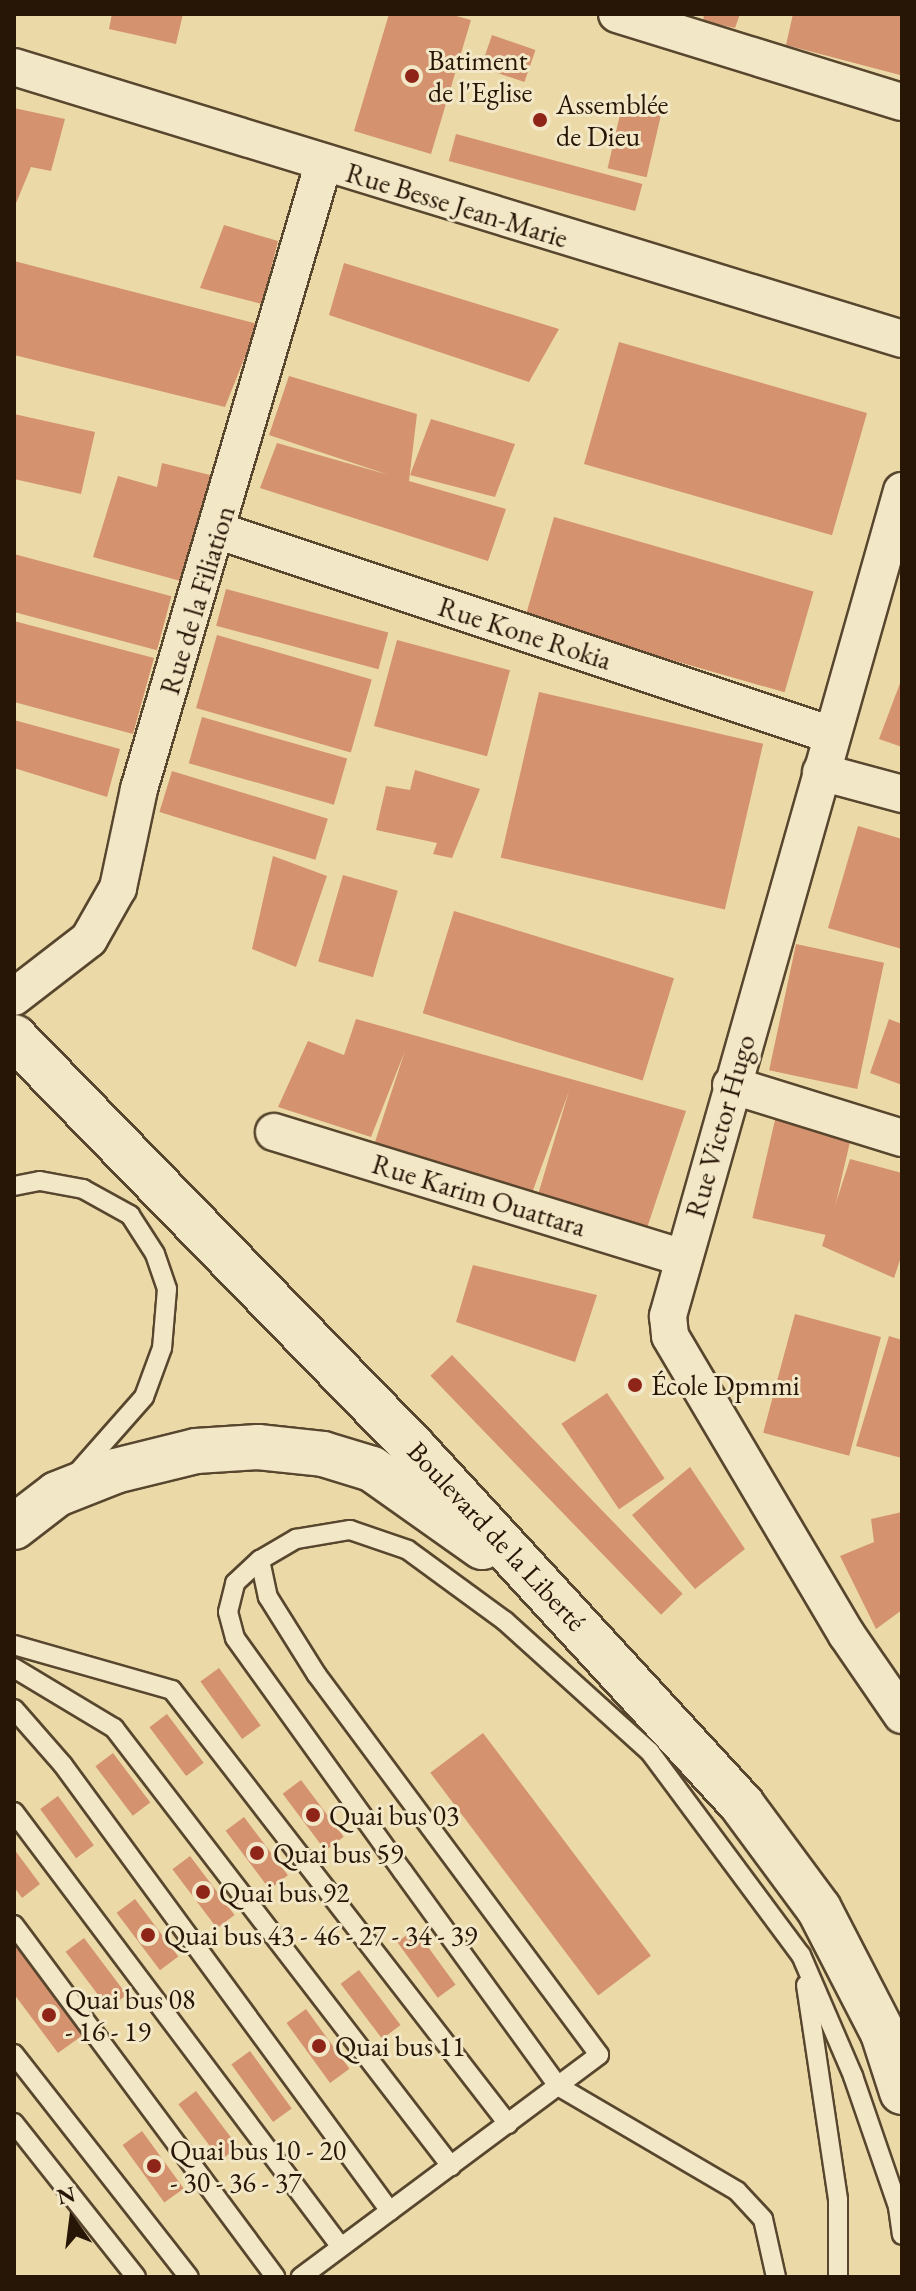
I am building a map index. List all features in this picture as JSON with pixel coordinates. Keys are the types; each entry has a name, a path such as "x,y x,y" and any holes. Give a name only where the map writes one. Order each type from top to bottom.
{"main road":[{"name":"Boulevard de la Liberté","path":"14,1037 559,1601 742,1805 819,1909 883,2033 902,2092"},
{"path":"14,1527 57,1494 115,1471 196,1451 258,1447 323,1454 372,1469 559,1601"}],"street":[{"path":"617,14 902,102"},
{"name":"Rue Besse Jean-Marie","path":"14,67 323,165 902,339"},
{"name":"Rue de la Filiation","path":"14,997 89,939 118,888 139,789 219,531 323,165"},
{"name":"Rue Victor Hugo","path":"902,491 731,1085 668,1316 670,1336 847,1635 902,1715"},
{"name":"Rue Kone Rokia","path":"219,531 831,735"},
{"path":"821,772 902,794"},
{"path":"731,1085 902,1138"},
{"name":"Rue Karim Ouattara","path":"274,1132 683,1258"}],"lane":[{"path":"14,1186 40,1181 83,1189 130,1215 155,1254 167,1289 162,1348 144,1397 57,1494"},
{"path":"776,2277 763,2219 737,2191 558,2086 235,1638 228,1612 235,1583 260,1560 296,1539 350,1530 408,1550 505,1621 650,1752 801,1955 853,2076 898,2207 902,2235"},
{"path":"260,1560 268,1597 317,1675 599,2055 301,2277"},
{"path":"14,1645 172,1690 508,2124"},
{"path":"14,1668 114,1728 451,2166"},
{"path":"14,1709 63,1765 390,2211"},
{"path":"14,1812 341,2247"},
{"path":"14,1925 275,2277"},
{"path":"801,1955 838,2200 838,2277"},
{"path":"14,2054 189,2277"},
{"path":"14,2123 136,2277"}],"building":[{"path":"112,14 183,14 176,44 109,29"},
{"name":"Batiment de l'Eglise","path":"389,14 449,14 471,20 431,154 354,131"},
{"path":"704,14 740,14 735,28 703,21"},
{"path":"793,14 902,14 900,75 786,45"},
{"path":"492,35 535,50 524,82 481,67"},
{"path":"622,106 661,115 647,177 608,168"},
{"path":"14,108 65,119 51,171 31,167 14,208"},
{"name":"Batiment de l'Eglise","path":"456,134 642,184 635,211 449,161"},
{"path":"224,225 278,241 262,304 200,288"},
{"path":"14,261 258,324 225,407 14,355"},
{"path":"344,263 559,329 529,382 329,315"},
{"path":"619,342 867,413 832,535 584,464"},
{"path":"289,376 417,414 409,481 506,509 488,561 260,488 277,443 389,475 269,435"},
{"path":"14,414 95,432 81,494 14,479"},
{"path":"431,419 515,444 495,497 410,475"},
{"path":"162,463 222,478 188,583 93,557 118,476 157,487"},
{"path":"554,517 814,591 785,692 525,618"},
{"path":"14,554 171,596 157,650 14,612"},
{"path":"226,589 388,632 378,669 216,626"},
{"path":"14,621 154,658 133,734 14,702"},
{"path":"217,635 372,679 351,752 196,708"},
{"path":"397,640 510,670 487,756 374,726"},
{"path":"902,678 902,747 879,739"},
{"path":"539,692 763,744 725,909 501,858"},
{"path":"202,717 347,759 334,805 189,763"},
{"path":"14,720 120,749 107,797 14,768"},
{"path":"415,770 480,789 452,858 433,854 437,843 376,830 386,786 410,790"},
{"path":"172,771 328,819 315,860 159,812"},
{"path":"858,826 902,839 902,949 828,928"},
{"path":"273,856 327,876 296,967 252,949"},
{"path":"343,875 398,891 373,977 318,962"},
{"path":"454,911 674,978 643,1081 423,1013"},
{"path":"796,944 884,963 857,1089 769,1070"},
{"path":"356,1019 686,1111 642,1243 534,1208 569,1091 528,1204 374,1145 405,1051 371,1137 278,1107 308,1041 344,1055"},
{"path":"889,1019 902,1024 902,1085 870,1073"},
{"path":"778,1107 854,1125 828,1236 752,1218"},
{"path":"850,1159 902,1173 902,1254 894,1278 822,1246"},
{"path":"473,1265 597,1295 575,1362 456,1322"},
{"path":"795,1314 881,1337 849,1456 763,1433"},
{"path":"889,1336 902,1340 902,1458 856,1446"},
{"path":"452,1355 683,1594 661,1615 430,1376"},
{"path":"607,1393 665,1478 619,1509 561,1424"},
{"path":"690,1467 745,1549 695,1589 632,1515"},
{"path":"902,1512 902,1610 876,1629 840,1556 874,1542 871,1519"},
{"path":"219,1668 261,1725 242,1739 200,1682"},
{"path":"167,1714 204,1763 186,1776 149,1727"},
{"path":"483,1733 651,1956 598,1996 430,1773"},
{"path":"113,1753 150,1803 133,1816 95,1766"},
{"name":"Quai bus 03","path":"301,1780 344,1837 325,1851 283,1794"},
{"path":"58,1796 94,1845 76,1858 40,1809"},
{"name":"Quai bus 59","path":"244,1817 288,1875 270,1889 226,1831"},
{"path":"14,1849 40,1884 22,1898 14,1887"},
{"name":"Quai bus 92","path":"190,1856 235,1915 217,1928 172,1869"},
{"name":"Quai bus 43 - 46 - 27 - 34 - 39","path":"135,1899 178,1957 160,1970 117,1913"},
{"path":"415,1929 456,1985 438,1998 397,1942"},
{"path":"84,1938 127,1995 108,2009 66,1952"},
{"name":"Quai bus 08 - 16 - 19","path":"14,1943 83,2035 58,2053 14,1994"},
{"path":"359,1970 401,2025 382,2039 341,1984"},
{"name":"Quai bus 11","path":"306,2009 349,2069 330,2083 287,2023"},
{"path":"250,2051 292,2108 273,2122 231,2065"},
{"path":"196,2091 238,2147 221,2160 178,2104"},
{"name":"Quai bus 10 - 20 - 30 - 36 - 37","path":"142,2131 184,2188 164,2203 123,2145"}],"place":[{"name":"Batiment de l'Eglise","path":"412,76"},
{"name":"Assemblée de Dieu","path":"540,120"},
{"name":"École Dpmmi","path":"635,1385"},
{"name":"Quai bus 03","path":"313,1815"},
{"name":"Quai bus 59","path":"257,1853"},
{"name":"Quai bus 92","path":"203,1892"},
{"name":"Quai bus 43 - 46 - 27 - 34 - 39","path":"148,1935"},
{"name":"Quai bus 08 - 16 - 19","path":"49,2015"},
{"name":"Quai bus 11","path":"319,2046"},
{"name":"Quai bus 10 - 20 - 30 - 36 - 37","path":"154,2166"}]}
